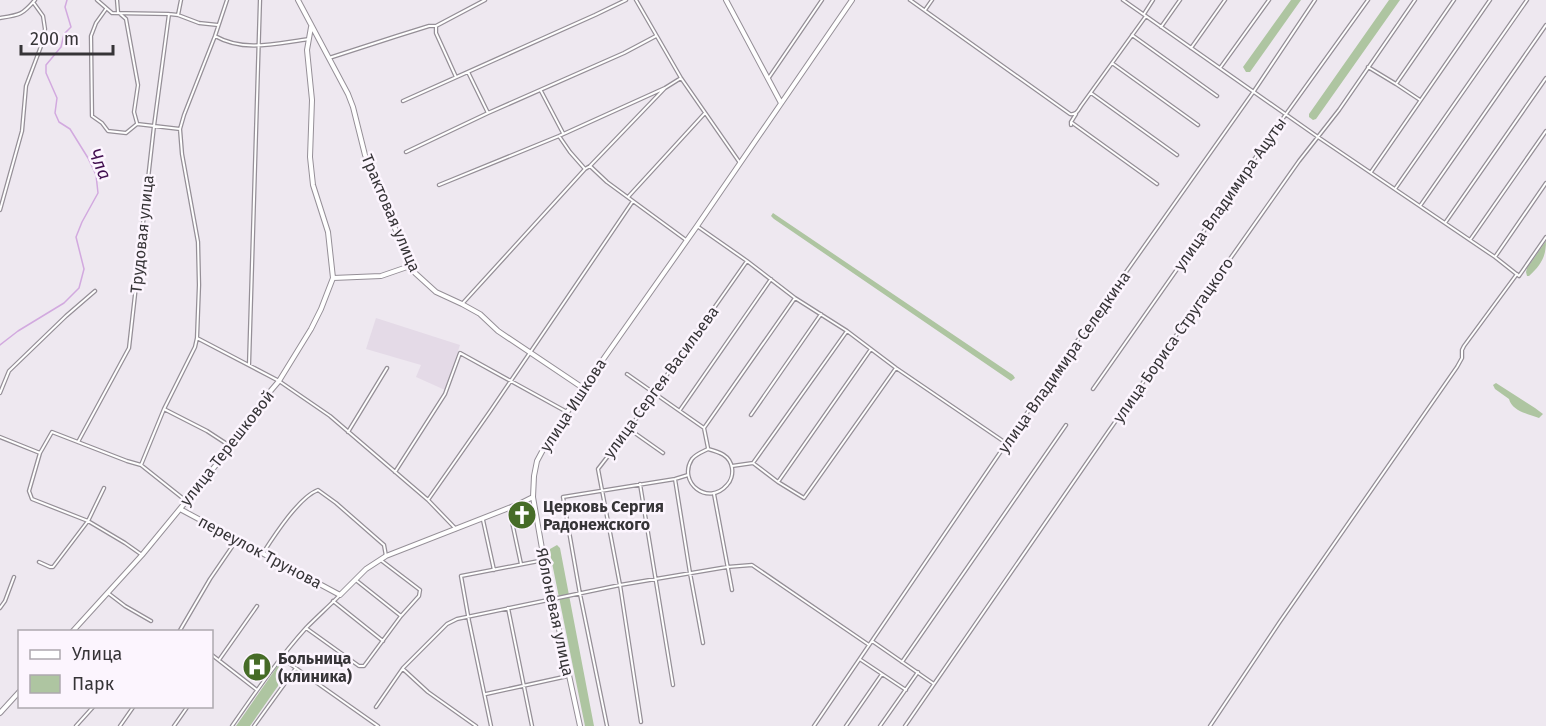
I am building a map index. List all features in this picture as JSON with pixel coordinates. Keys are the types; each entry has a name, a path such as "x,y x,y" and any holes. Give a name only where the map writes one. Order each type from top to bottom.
{"street":[{"path":"97,0 112,13 178,15 199,23 218,25"},
{"path":"117,0 118,12 126,19 138,85 134,112 137,124"},
{"path":"178,15 181,0"},
{"path":"141,465 197,339 198,243 182,154 180,129 227,0"},
{"path":"249,365 260,0"},
{"name":"Трактовая улица","path":"298,0 348,94 365,155 410,266 421,280 436,292 480,314 498,331 583,388"},
{"path":"329,58 429,26 436,26 484,0"},
{"path":"403,101 626,0"},
{"path":"636,0 681,78 740,163"},
{"path":"726,0 781,103"},
{"path":"768,79 822,0"},
{"name":"улица Ишкова","path":"533,497 537,461 545,446 852,0"},
{"path":"910,0 1070,114 1076,114"},
{"path":"925,10 932,0"},
{"path":"1123,0 1318,137 1495,257 1519,276 1546,237"},
{"path":"1153,0 1071,124 1157,184"},
{"path":"1161,27 1180,0"},
{"path":"1191,48 1225,0"},
{"path":"1220,68 1269,0"},
{"name":"улица Владимира Селедкина","path":"814,726 1007,443 1254,91 1315,0"},
{"name":"улица Владимира Ацуты","path":"1093,389 1368,0"},
{"name":"улица Бориса Стругацкого","path":"905,726 1108,432 1415,0"},
{"path":"1396,84 1454,0"},
{"path":"1371,172 1490,0"},
{"path":"1395,189 1527,0"},
{"path":"0,18 24,13 34,1 43,16 45,30 26,86 22,131 0,210"},
{"path":"106,9 96,22 91,36 92,116 108,131 126,133 137,124 180,129"},
{"name":"Трудовая улица","path":"78,442 129,348 169,14"},
{"path":"1420,206 1546,25"},
{"path":"436,26 436,33 456,76"},
{"name":"улица Терешковой","path":"74,630 142,555 253,420 268,394 279,381 320,310 333,278 328,232 313,185 310,157 312,100 307,50 311,27"},
{"path":"1132,35 1217,96"},
{"path":"215,36 234,44 259,46 309,39"},
{"path":"406,152 488,113 624,54 656,36"},
{"path":"1112,63 1198,125"},
{"path":"1368,67 1420,100"},
{"path":"468,72 488,113"},
{"path":"439,185 561,134 665,88 681,78"},
{"path":"1445,223 1546,78"},
{"path":"462,304 585,169 665,88"},
{"path":"541,91 570,152 585,169"},
{"path":"1091,93 1177,155"},
{"path":"628,197 705,113"},
{"path":"1470,240 1546,131"},
{"path":"590,166 607,182 686,240"},
{"path":"1495,257 1546,183"},
{"path":"428,500 633,201"},
{"path":"697,226 795,298 847,331 896,368 1007,443"},
{"name":"улица Сергея Васильева","path":"640,722 620,585 598,469 629,429 747,261"},
{"path":"333,278 381,276 410,266"},
{"path":"1210,726 1457,367 1462,358 1464,346 1516,274"},
{"path":"680,410 771,279"},
{"path":"0,393 9,371 95,291"},
{"path":"704,428 795,298"},
{"path":"751,415 821,314"},
{"path":"753,463 847,331"},
{"path":"197,339 279,381 330,416 428,500 456,529"},
{"path":"778,482 871,349"},
{"path":"395,472 445,394 460,353 567,412"},
{"path":"348,432 387,368"},
{"path":"732,466 753,463 804,498 896,368"},
{"path":"627,374 704,428 708,449"},
{"path":"164,409 207,431 230,446"},
{"path":"902,662 1066,425"},
{"path":"629,429 663,453"},
{"name":"переулок Трунова","path":"142,555 88,521 32,499 29,491 40,453 52,432 141,465 186,500"},
{"path":"0,437 40,453"},
{"path":"708,449 728,457 732,466 733,475 729,482 714,494 702,493 696,489 688,475 689,465 693,458 708,449"},
{"path":"607,726 563,497 688,475"},
{"path":"675,478 704,643"},
{"path":"640,484 673,685"},
{"path":"39,562 53,567 88,521 104,488"},
{"path":"263,553 284,522 314,490 318,490 384,545 386,556"},
{"path":"714,494 732,590"},
{"path":"232,726 306,628 366,569 386,556 533,497"},
{"name":"Яблоневая улица","path":"533,497 544,560 580,726"},
{"path":"509,508 521,564"},
{"name":"переулок Трунова","path":"180,509 340,595"},
{"path":"483,518 494,570"},
{"path":"180,630 210,579 236,541"},
{"path":"306,628 359,666 364,666 419,596 420,590 380,560"},
{"path":"491,726 462,576 544,560"},
{"path":"376,707 403,668 447,624 457,619 620,585 727,567 752,565 869,645"},
{"path":"0,608 14,577"},
{"path":"355,580 401,616"},
{"path":"108,593 151,621"},
{"path":"333,602 383,641"},
{"path":"219,660 257,606"},
{"path":"508,608 532,726"},
{"path":"872,641 934,684"},
{"path":"213,656 257,690"},
{"path":"282,658 378,726"},
{"path":"860,659 906,690"},
{"path":"254,726 296,668"},
{"path":"403,668 428,692 476,726"},
{"path":"880,726 918,672"},
{"path":"846,726 882,674"},
{"path":"486,694 568,676"},
{"path":"0,713 18,693"},
{"path":"76,726 92,708"},
{"path":"120,726 133,708"},
{"path":"174,726 187,708"}],"shaded area":[{"path":"376,318 460,345 445,390 416,377 421,365 366,349"}],"green space":[{"path":"1291,0 1301,0 1250,72 1246,72 1243,67"},
{"path":"1389,0 1400,0 1316,119 1313,120 1309,114"},
{"path":"773,213 1015,378 1011,381 774,219 771,216"},
{"path":"1546,241 1545,252 1540,264 1527,276 1527,268"},
{"path":"1496,383 1543,414 1539,418 1517,409 1509,399 1495,389 1493,385"},
{"path":"557,545 560,548 594,726 585,726 550,553 550,549"},
{"path":"279,664 284,666 278,686 250,726 236,726"}],"waterway":[{"name":"Чла","path":"0,345 18,331 64,303 79,288 84,269 76,237 98,193 96,175 70,129 59,122 55,113 57,98 46,73 46,65 61,47 64,34 71,27 65,7 67,0"}],"place":[{"name":"Церковь Сергия Радонежского","path":"522,515"},
{"name":"Больница (клиника)","path":"257,667"}]}
